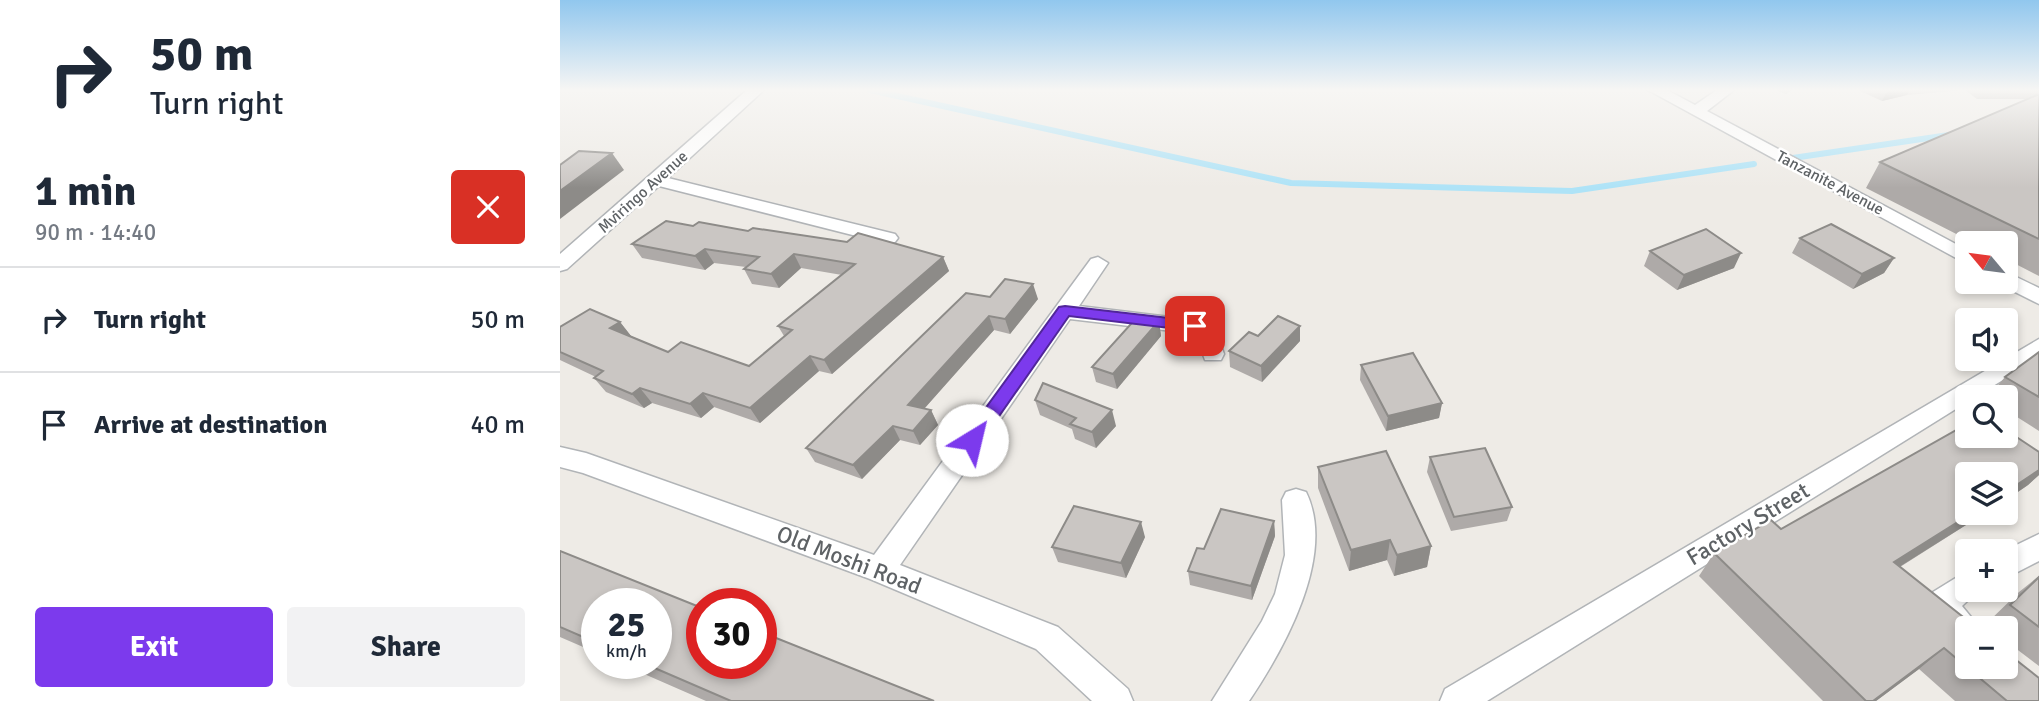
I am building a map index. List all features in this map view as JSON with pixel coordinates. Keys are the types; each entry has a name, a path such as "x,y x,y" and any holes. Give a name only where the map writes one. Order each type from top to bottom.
{"street":[{"name":"Mviringo Avenue","path":"560,265 719,123"},
{"name":"Tanzanite Avenue","path":"1719,123 1955,251"},
{"path":"655,180 888,238"},
{"path":"880,570 1098,262"},
{"path":"2018,286 2039,297"},
{"path":"1065,311 1195,326 1207,334 1213,354"},
{"name":"Factory Street","path":"1457,701 2039,348"},
{"name":"Old Moshi Road","path":"560,457 586,463 880,570 1047,639 1116,701"},
{"path":"1229,701 1265,645 1295,580 1300,552 1296,500"},
{"path":"2018,558 2039,546"},
{"path":"1955,593 1944,602 1955,621"}],"building":[{"path":"1972,123 2039,123 2039,239 1880,162"},
{"path":"579,151 612,153 560,191 560,165"},
{"path":"666,221 693,226 699,222 748,231 753,228 847,242 858,233 943,257 824,360 810,356 750,408 703,393 690,404 640,388 632,394 594,378 603,371 560,352 560,327 590,309 620,322 610,328 668,352 681,342 749,366 792,330 778,326 855,264 794,254 771,274 744,269 759,257 705,249 695,256 632,244"},
{"path":"1831,224 1894,258 1862,274 1800,238"},
{"path":"1706,229 1741,253 1684,275 1650,251"},
{"path":"1005,279 1033,284 1005,319 989,316 908,405 931,410 913,431 893,426 853,465 806,448 966,293 990,297"},
{"path":"1139,315 1154,317 1159,321 1113,374 1092,367"},
{"path":"1278,316 1300,326 1261,366 1229,351 1249,332 1258,336"},
{"path":"2039,352 2039,397 2005,377 2018,371 2018,367"},
{"path":"1413,353 1442,403 1388,416 1361,365"},
{"path":"1043,383 1112,410 1092,432 1070,424 1076,418 1035,400"},
{"path":"1955,431 1955,448 2018,448 2018,438 2039,452 2039,470 2018,484 2018,462 1955,462 1955,524 1894,562 1962,616 1955,616 1955,657 1944,648 1873,701 1866,701 1714,553 1771,520 1781,529"},
{"path":"1485,448 1512,507 1454,517 1430,457"},
{"path":"1386,451 1431,546 1397,555 1390,540 1351,550 1318,467"},
{"path":"1074,506 1141,522 1121,563 1052,547"},
{"path":"1221,509 1274,521 1251,586 1188,571 1197,548 1204,549"},
{"path":"560,551 652,588 581,588 581,636 560,627"},
{"path":"2039,577 2039,627 2010,605 2018,602 2018,597"},
{"path":"672,596 686,602 686,679 777,679 777,638 934,701 731,701 672,676"},
{"path":"2018,661 2039,678 2039,701 2007,701 1981,679 2018,679"}],"waterway":[{"path":"1018,123 1291,183 1572,191 1754,164"},
{"path":"1786,159 1949,135"}],"route":[{"path":"972,440 1065,311 1195,326"}]}
